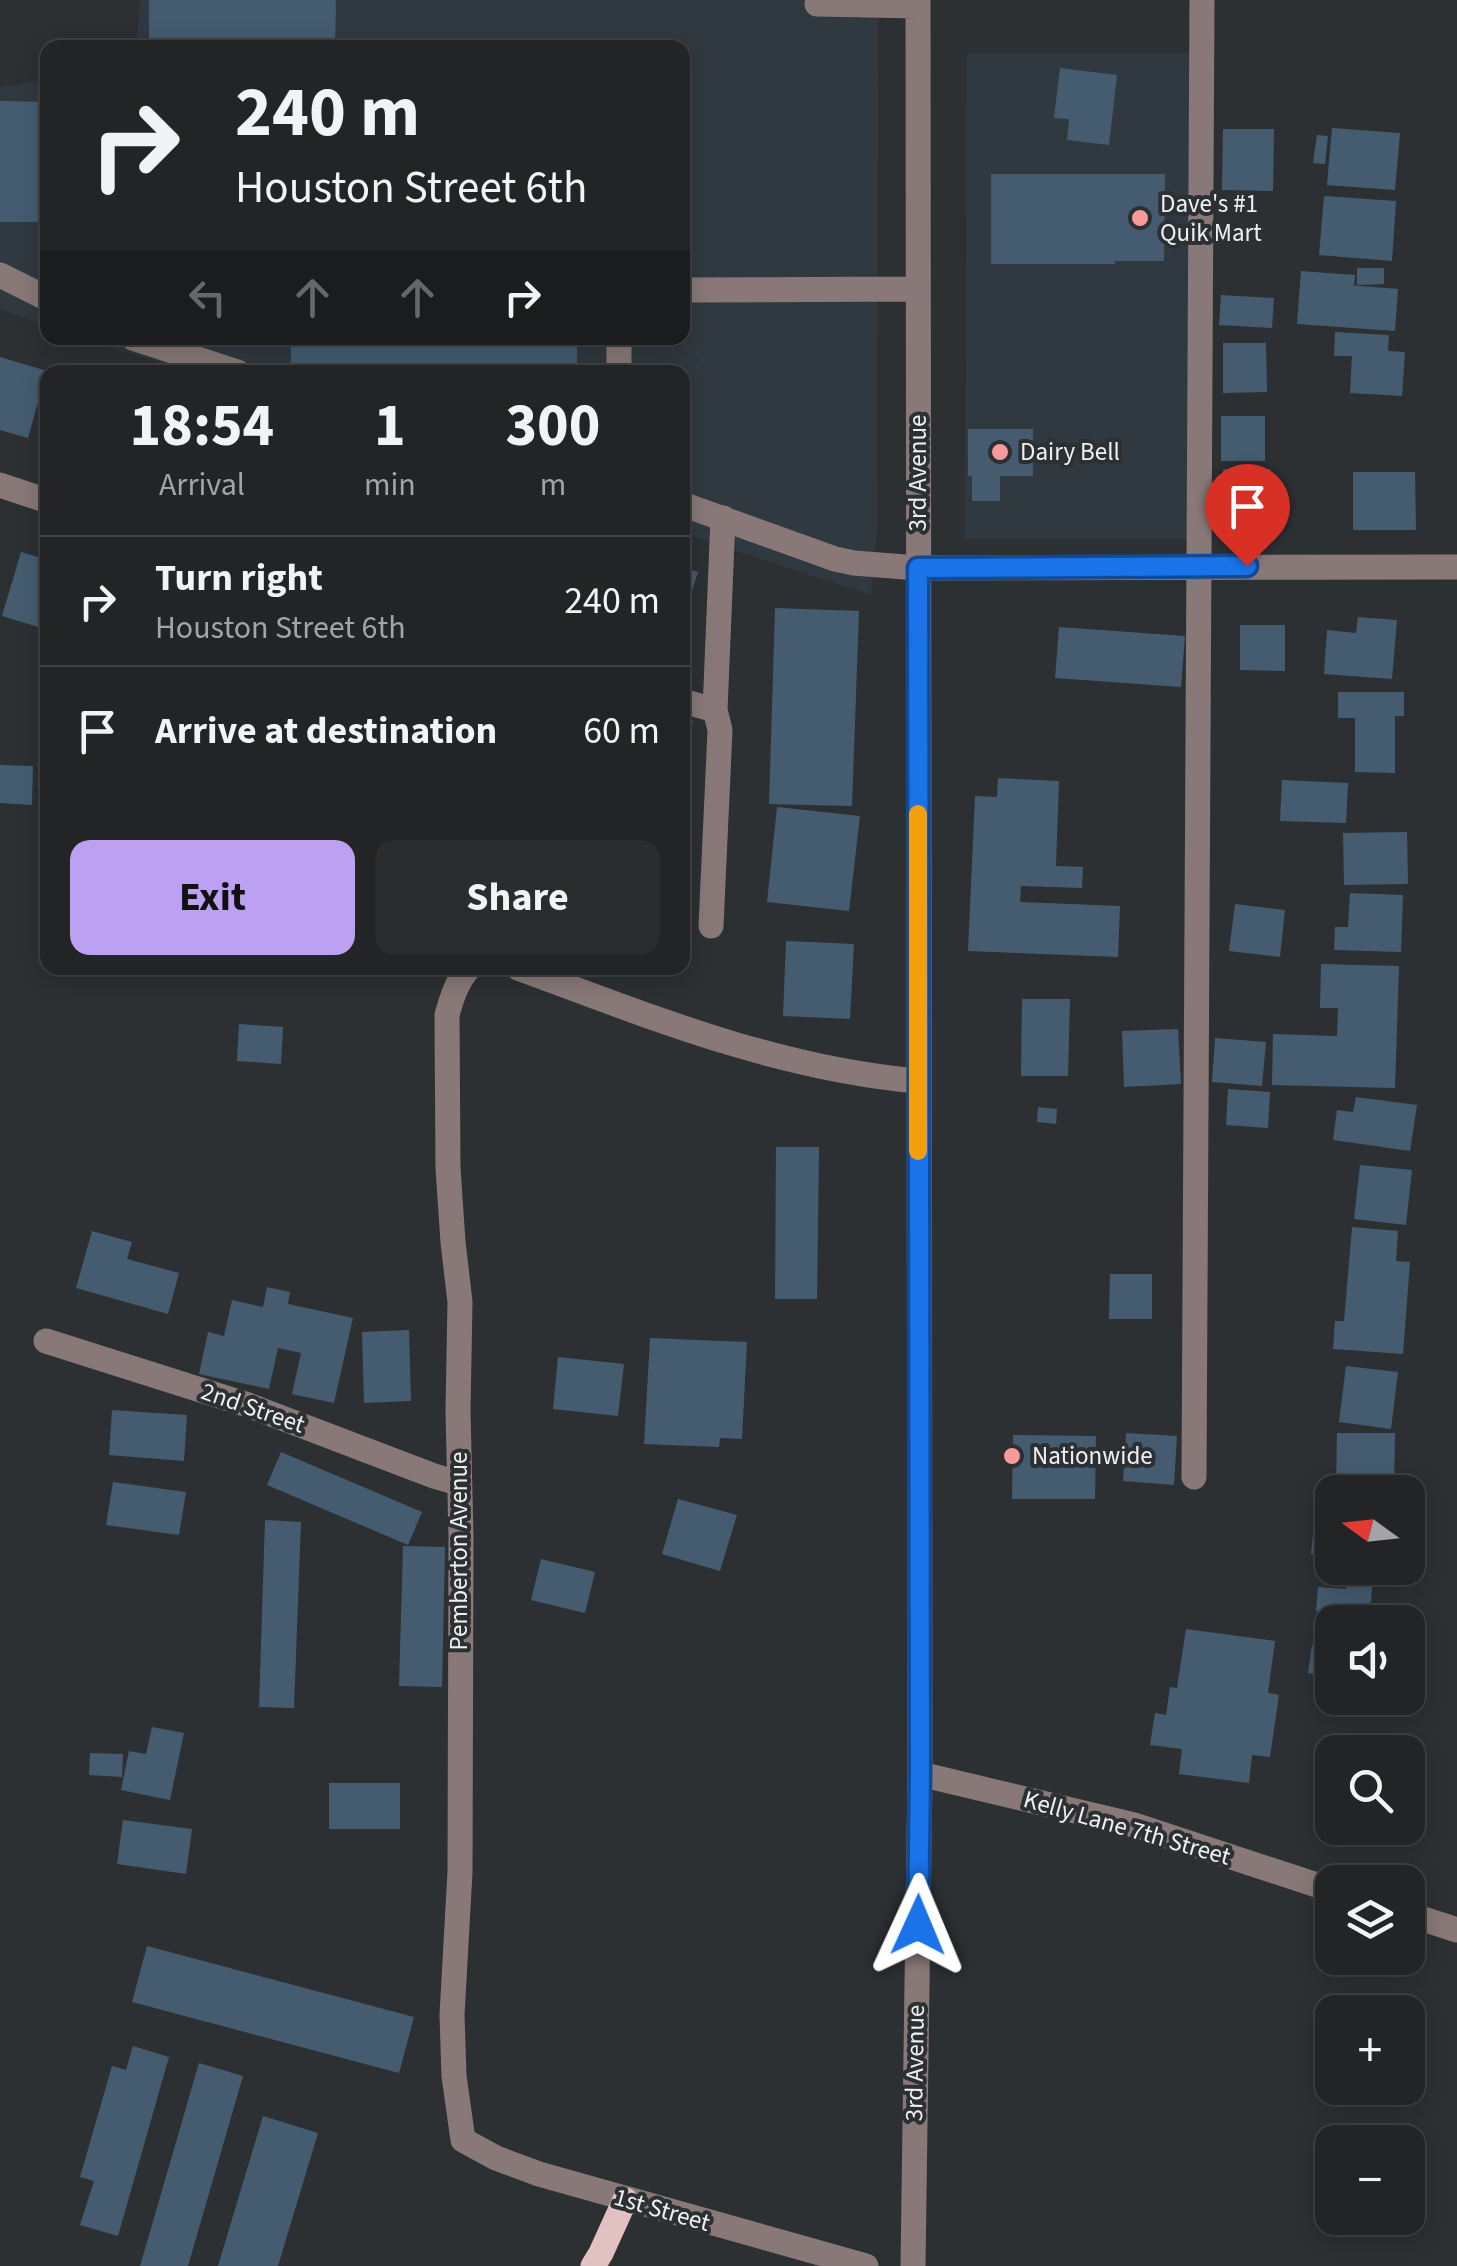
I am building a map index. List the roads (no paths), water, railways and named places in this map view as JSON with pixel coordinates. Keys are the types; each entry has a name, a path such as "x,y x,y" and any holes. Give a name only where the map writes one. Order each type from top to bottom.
{"main road":[{"path":"592,2266 602,2253 625,2200"}],"street":[{"path":"1194,1477 1202,0"},
{"path":"817,4 918,3"},
{"name":"3rd Avenue","path":"913,2266 920,1774 918,3"},
{"path":"0,275 40,295"},
{"path":"690,290 917,289"},
{"path":"154,345 216,365"},
{"path":"0,485 40,499"},
{"path":"690,507 854,563 918,568 1457,567"},
{"path":"710,926 720,730 715,710 723,518"},
{"path":"690,703 715,710"},
{"name":"Pemberton Avenue","path":"463,2140 454,2076 452,2015 460,1872 462,1537 458,1483 460,1302 448,1168 448,1014 464,975"},
{"path":"537,975 684,1030 745,1048 843,1072 918,1081"},
{"name":"2nd Street","path":"46,1341 248,1405 458,1483"},
{"name":"Kelly Lane 7th Street","path":"920,1774 1134,1826 1315,1885"},
{"path":"1425,1920 1457,1930"},
{"name":"1st Street","path":"463,2140 539,2174 866,2266"}],"place":[{"name":"Dave's #1 Quik Mart","path":"1140,218"},
{"name":"Dairy Bell","path":"1000,452"},
{"name":"Nationwide","path":"1012,1456"}]}
